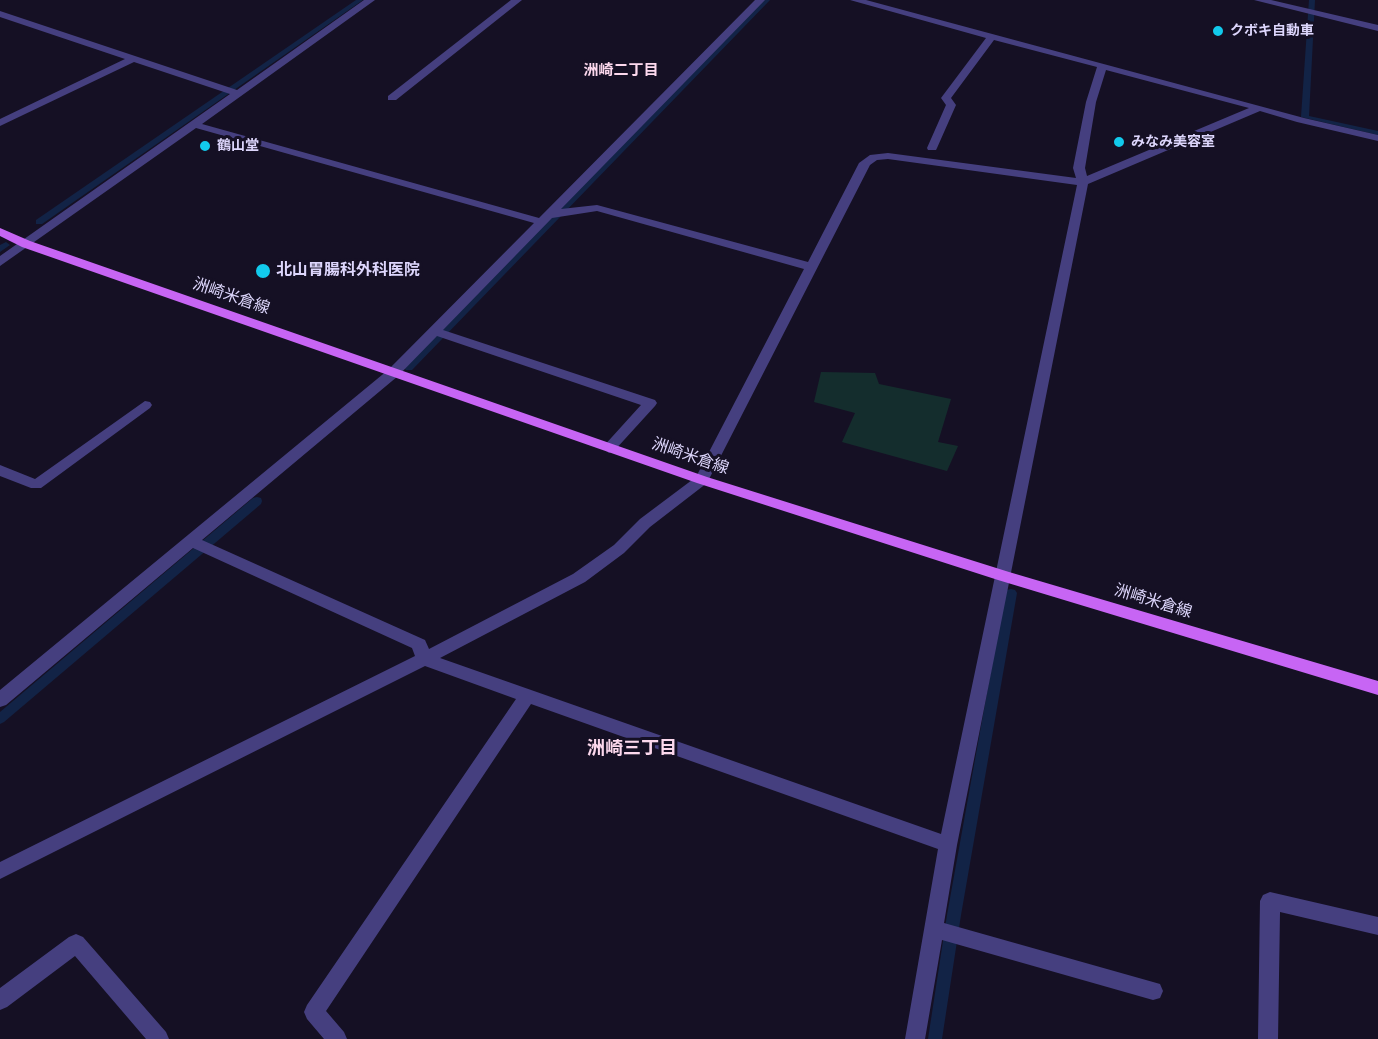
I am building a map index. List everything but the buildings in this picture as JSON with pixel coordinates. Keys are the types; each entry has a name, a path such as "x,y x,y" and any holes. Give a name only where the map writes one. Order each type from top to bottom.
{"main road":[{"name":"洲崎米倉線","path":"0,232 26,244 702,480 1004,576 1378,688"}],"street":[{"path":"0,262 195,125 231,92 370,0"},
{"path":"392,98 517,0"},
{"path":"0,700 200,545 439,333 760,0"},
{"path":"855,0 1103,65 1300,120 1378,138"},
{"path":"1259,0 1378,28"},
{"path":"0,14 231,92"},
{"path":"932,148 951,105 946,98 992,36"},
{"path":"0,123 135,58"},
{"path":"915,1039 946,933 948,844 1083,182 1078,168 1090,102 1103,65"},
{"path":"0,871 424,659 579,578 619,549 645,523 702,480 865,163 874,157 888,156 1083,182 1258,107"},
{"path":"195,125 553,215 597,208 811,267"},
{"path":"439,333 650,403 609,448"},
{"path":"0,470 36,485 145,405"},
{"path":"200,545 419,644 424,659"},
{"path":"424,659 948,844"},
{"path":"337,1039 314,1012 527,696"},
{"path":"1268,1039 1270,902 1378,926"},
{"path":"946,933 1153,992"},
{"path":"0,1000 76,943 159,1039"}],"green space":[{"path":"821,372 875,373 879,384 951,399 938,442 958,446 947,471 842,442 855,413 814,402"}],"waterway":[{"path":"39,222 360,0"},
{"path":"409,368 767,0"},
{"path":"1312,0 1305,117 1378,133"},
{"path":"0,249 6,245"},
{"path":"0,719 257,501"},
{"path":"935,1039 954,915 1011,593"}],"place":[{"name":"クボキ自動車","path":"1218,31"},
{"name":"みなみ美容室","path":"1119,142"},
{"name":"鶴山堂","path":"205,146"},
{"name":"北山胃腸科外科医院","path":"263,271"}],"district":[{"name":"洲崎二丁目","path":"621,71"},
{"name":"洲崎三丁目","path":"632,749"}]}
